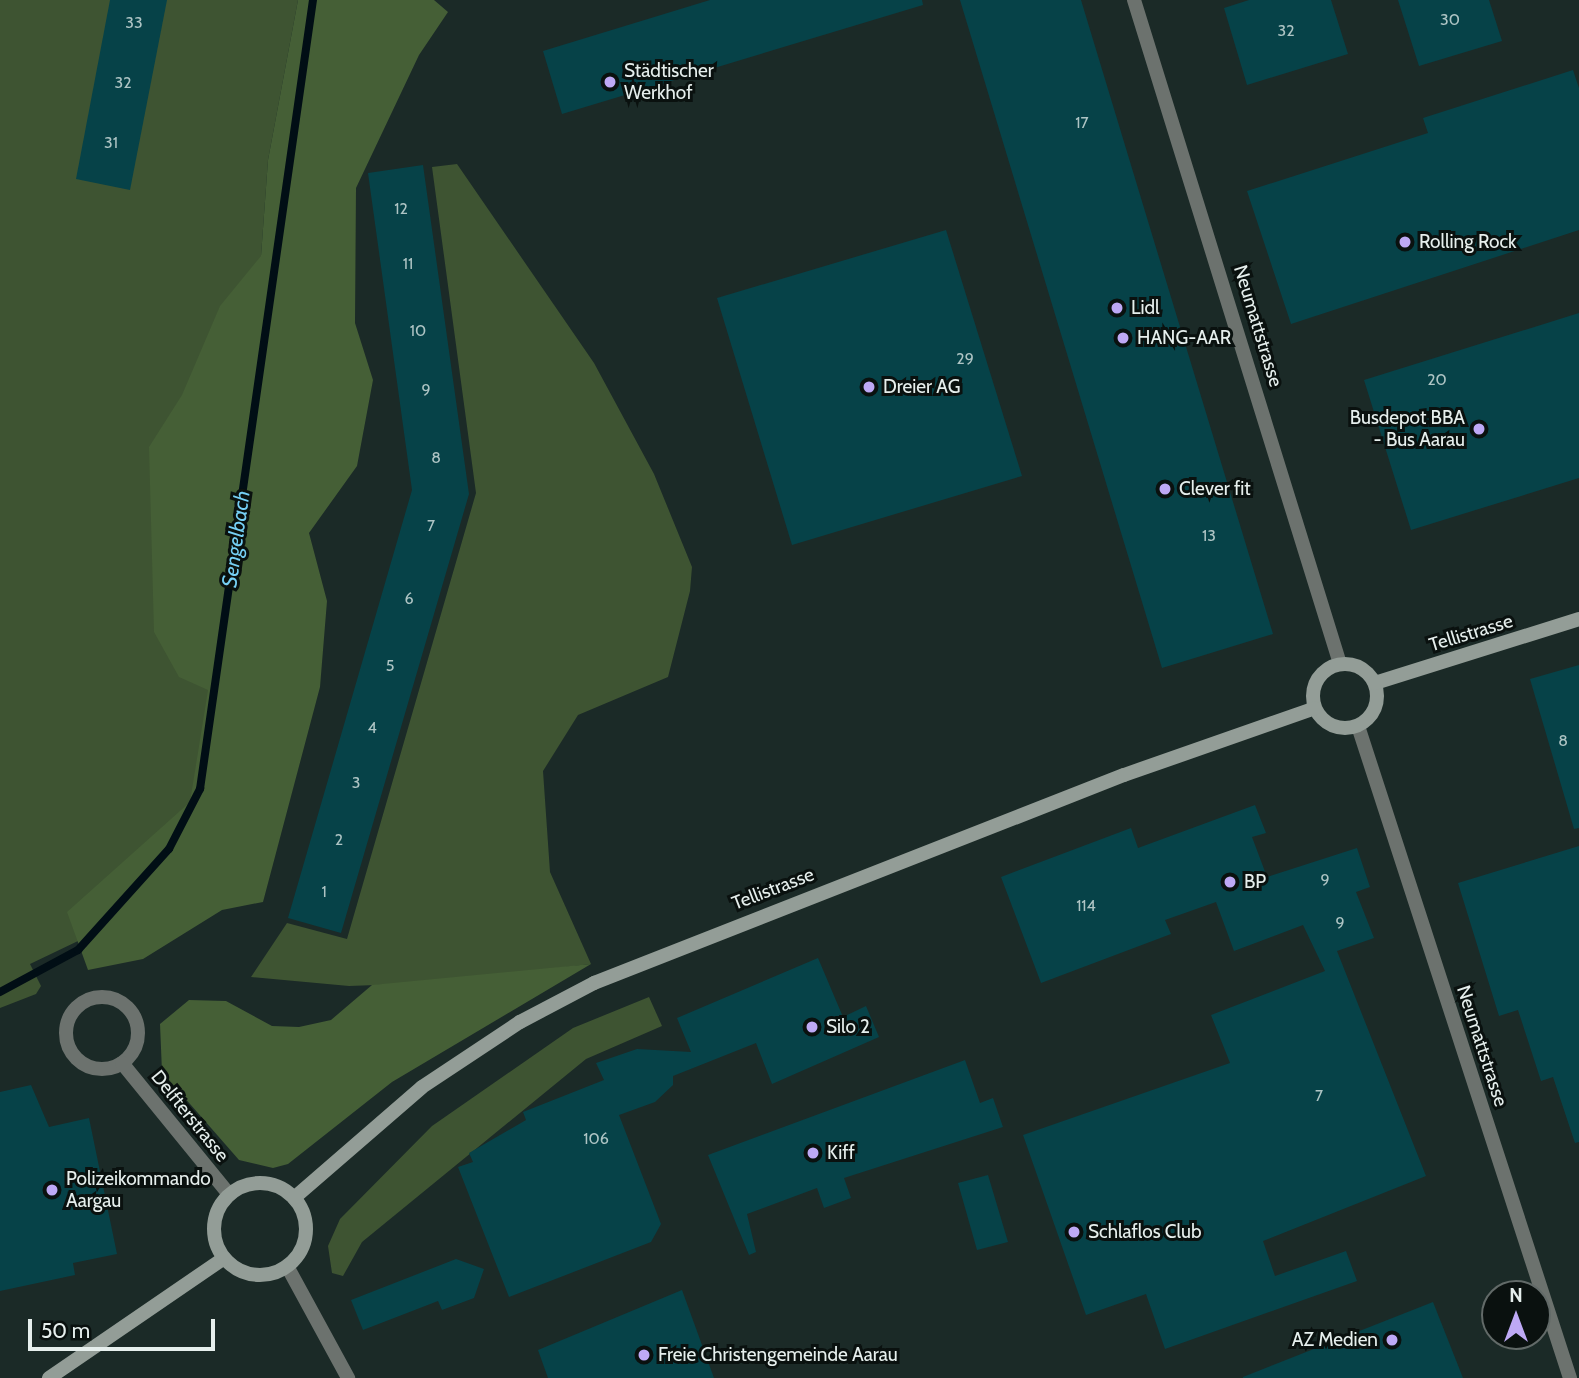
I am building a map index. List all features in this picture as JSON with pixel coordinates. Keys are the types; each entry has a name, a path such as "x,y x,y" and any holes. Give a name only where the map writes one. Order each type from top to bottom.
{"main road":[{"name":"Tellistrasse","path":"1375,683 1579,619"},
{"path":"1340,664 1361,668 1375,683 1377,703 1358,726 1333,726 1315,708 1321,676 1340,664"},
{"name":"Tellistrasse","path":"294,1198 422,1087 520,1022 594,984 1124,775 1315,708"},
{"path":"262,1183 294,1198 306,1228 301,1249 287,1266 259,1275 224,1258 214,1225 229,1194 262,1183"},
{"path":"49,1378 224,1258"}],"street":[{"name":"Neumattstrasse","path":"1135,0 1340,664"},
{"name":"Neumattstrasse","path":"1358,726 1570,1378"},
{"path":"109,997 134,1016 135,1047 122,1063 100,1069 71,1053 65,1032 78,1005 109,997"},
{"name":"Delfterstrasse","path":"122,1063 229,1194"},
{"path":"287,1266 348,1378"}],"green space":[{"path":"0,0 298,0 268,160 261,256 259,622 172,896 30,964 41,986 36,994 0,1008"},
{"path":"298,0 434,0 448,12 419,55 356,188 355,323 373,380 357,466 309,533 327,601 320,687 263,902 222,910 143,959 88,970 67,912 190,802 208,690 179,677 154,632 149,447 182,395 220,306 261,256 268,160"},
{"path":"457,164 594,363 654,474 692,567 690,591 668,677 578,715 543,771 550,872 591,964 430,983 349,986 251,977 287,923 347,939 476,493 432,167"},
{"path":"591,964 392,1082 288,1164 273,1168 239,1160 162,1072 160,1024 189,1000 226,1001 272,1026 299,1027 331,1020 372,985"},
{"path":"649,997 662,1026 586,1059 362,1242 343,1276 332,1273 328,1246 340,1219 432,1126 573,1028"}],"building":[{"path":"110,0 167,0 130,190 76,179"},
{"name":"Städtischer Werkhof","path":"710,0 922,0 923,5 562,114 543,51"},
{"name":"HANG-AAR","path":"960,0 1081,0 1273,634 1162,668"},
{"path":"1249,0 1331,0 1348,54 1247,85 1224,8"},
{"path":"1398,0 1489,0 1502,41 1419,66"},
{"path":"1573,70 1579,88 1579,230 1291,324 1247,191 1428,133 1423,118"},
{"path":"423,165 469,494 341,933 288,918 412,490 368,173"},
{"name":"Dreier AG","path":"946,230 1022,476 792,545 717,298"},
{"name":"Busdepot BBA - Bus Aarau","path":"1579,313 1579,478 1411,530 1364,380"},
{"path":"1579,665 1579,828 1574,829 1530,679"},
{"path":"1255,805 1266,833 1252,837 1267,877 1357,848 1370,887 1356,892 1374,938 1337,951 1426,1176 1263,1241 1275,1276 1346,1251 1357,1281 1165,1349 1146,1294 1086,1315 1023,1135 1230,1063 1211,1015 1325,971 1303,925 1234,951 1216,902 1165,920 1171,934 1041,983 1001,877 1131,828 1138,848"},
{"path":"1579,846 1579,1142 1575,1143 1553,1077 1541,1081 1518,1010 1499,1016 1458,883"},
{"path":"818,958 843,1017 866,1006 879,1037 772,1084 756,1043 673,1076 673,1085 655,1102 619,1115 661,1224 651,1242 509,1297 458,1167 473,1162 469,1153 526,1120 523,1112 604,1080 596,1063 637,1049 691,1052 677,1018"},
{"name":"Kiff","path":"965,1060 980,1103 993,1098 1003,1127 844,1178 851,1198 824,1208 817,1188 747,1214 756,1252 749,1255 708,1155"},
{"name":"Polizeikommando Aargau","path":"31,1085 49,1127 89,1118 117,1254 73,1263 75,1275 0,1291 0,1092"},
{"path":"988,1175 1008,1242 977,1250 958,1183"},
{"path":"456,1259 484,1269 474,1298 442,1310 438,1301 363,1330 351,1300"},
{"name":"Freie Christengemeinde Aarau","path":"682,1290 714,1378 548,1378 538,1350"},
{"name":"AZ Medien","path":"1433,1302 1463,1378 1243,1378 1243,1377"}],"waterway":[{"name":"Sengelbach","path":"0,992 78,950 169,849 200,789 313,0"}],"place":[{"name":"Städtischer Werkhof","path":"610,82"},
{"name":"Rolling Rock","path":"1405,242"},
{"name":"Lidl","path":"1117,308"},
{"name":"HANG-AAR","path":"1123,338"},
{"name":"Dreier AG","path":"869,387"},
{"name":"Busdepot BBA - Bus Aarau","path":"1479,429"},
{"name":"Clever fit","path":"1165,489"},
{"name":"BP","path":"1230,882"},
{"name":"Silo 2","path":"812,1027"},
{"name":"Kiff","path":"813,1153"},
{"name":"Polizeikommando Aargau","path":"52,1190"},
{"name":"Schlaflos Club","path":"1074,1232"},
{"name":"AZ Medien","path":"1392,1340"},
{"name":"Freie Christengemeinde Aarau","path":"644,1355"}]}
